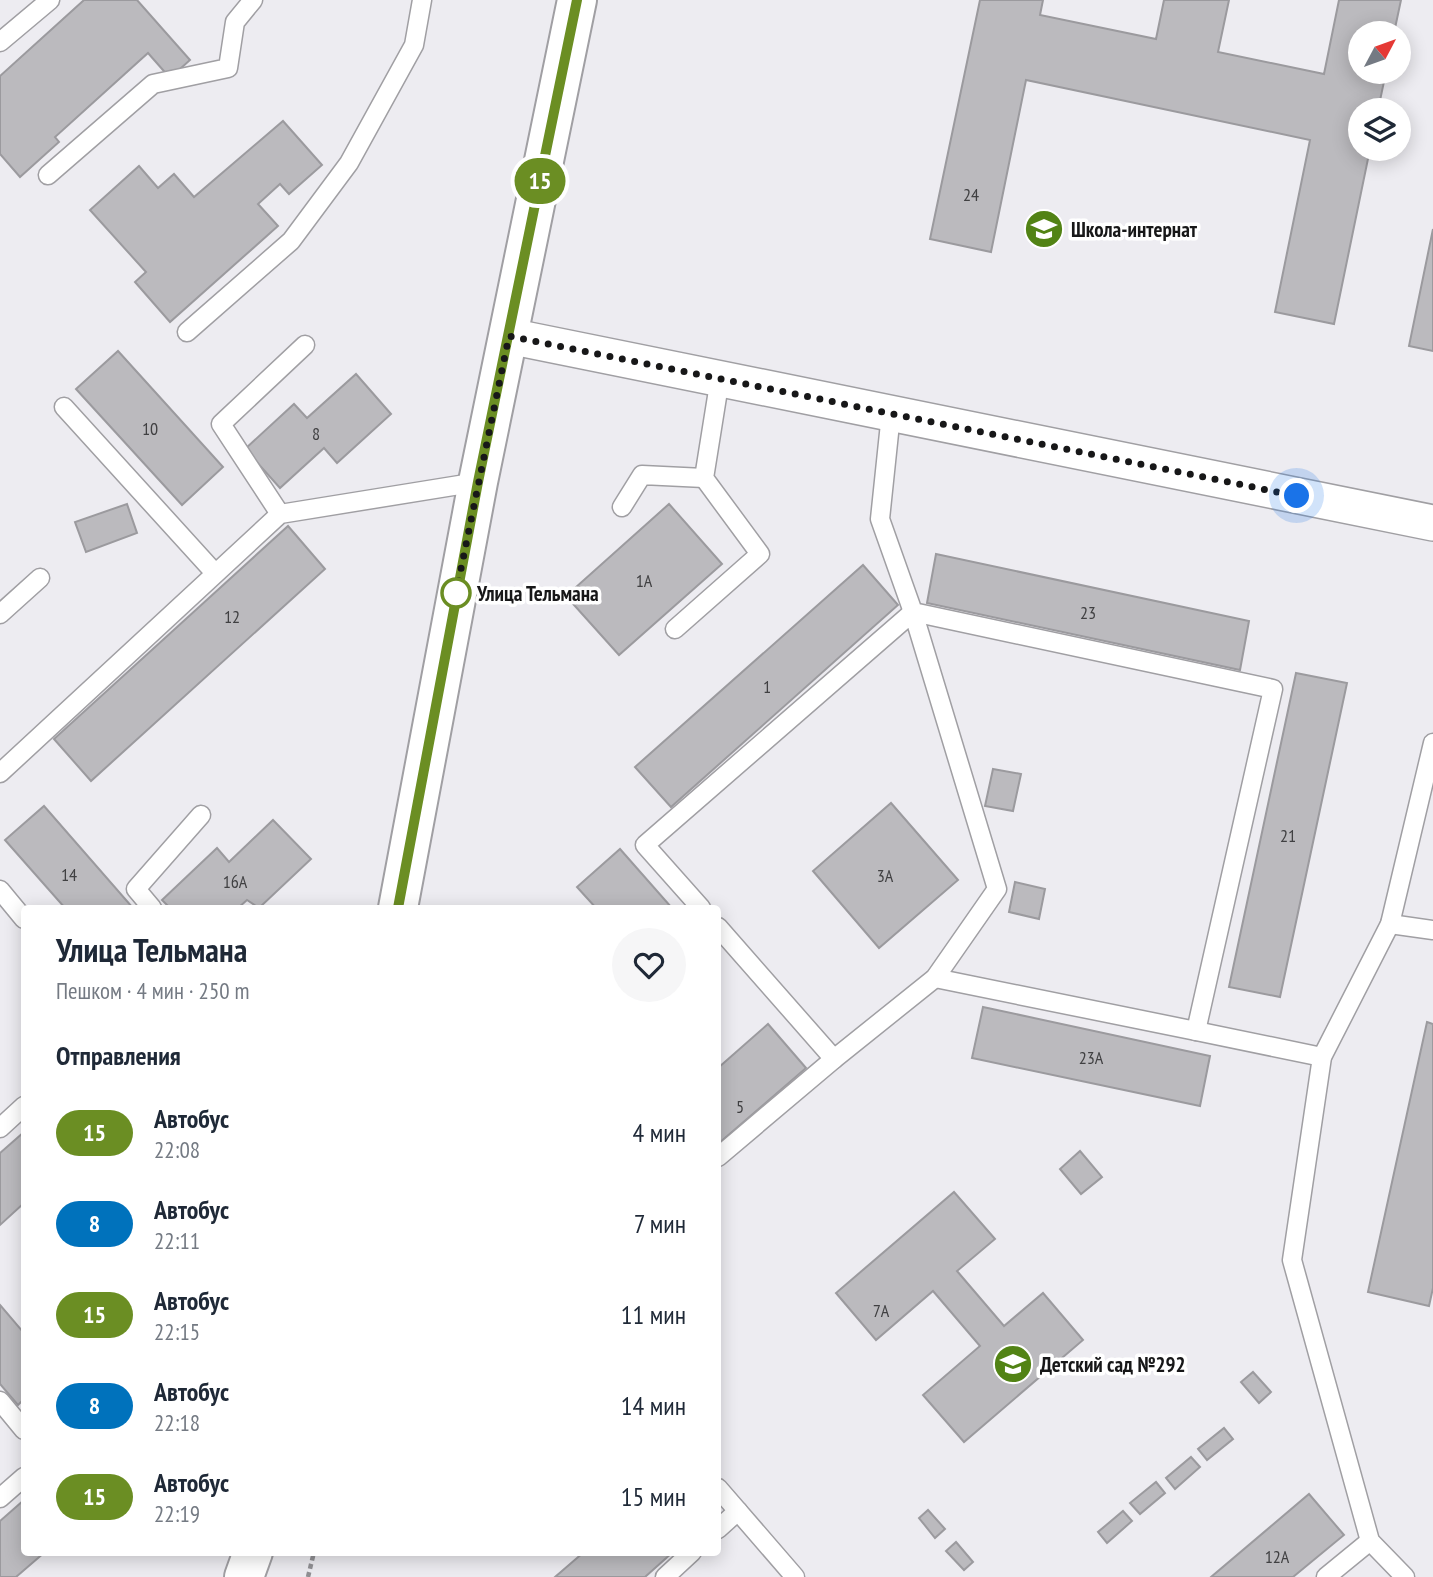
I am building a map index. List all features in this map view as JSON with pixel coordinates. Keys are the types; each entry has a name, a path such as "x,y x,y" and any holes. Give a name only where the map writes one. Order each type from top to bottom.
{"main road":[{"path":"399,905 478,482 577,0"},
{"path":"244,1577 252,1556"}],"street":[{"path":"509,336 1433,523"}],"lane":[{"path":"0,42 50,0"},
{"path":"48,175 153,85 228,68 235,22 253,0"},
{"path":"187,332 291,241 349,163 414,45 422,0"},
{"path":"280,514 221,424 305,345"},
{"path":"675,629 760,554 704,478 720,378"},
{"path":"64,407 214,572"},
{"path":"721,1154 935,978 998,889 913,612 880,519 891,414"},
{"path":"622,507 642,475 704,478"},
{"path":"0,773 214,572 280,514 478,482"},
{"path":"0,614 40,578"},
{"path":"698,905 645,845 913,612"},
{"path":"913,612 1273,690 1196,1031"},
{"path":"1405,1577 1370,1541 1292,1260 1322,1057 1390,924 1433,743"},
{"path":"149,905 136,890 201,815"},
{"path":"0,890 21,915"},
{"path":"1390,924 1433,930"},
{"path":"721,930 834,1059"},
{"path":"935,978 1322,1057"},
{"path":"0,1128 21,1110"},
{"path":"0,1401 21,1426"},
{"path":"0,1498 21,1480"},
{"path":"721,1491 795,1577"},
{"path":"721,1526 738,1511"},
{"path":"1326,1577 1370,1541"},
{"path":"665,1577 688,1556"}],"path":[{"path":"309,1577 313,1556"}],"building":[{"path":"84,0 137,0 190,60 170,78 148,53 55,137 59,142 20,177 0,154 0,76"},
{"path":"980,0 1043,0 1040,15 1156,39 1164,0 1229,0 1218,52 1324,74 1339,0 1401,0 1397,21 1348,21 1348,84 1383,84 1381,98 1348,98 1348,161 1368,161 1334,324 1275,312 1310,140 1026,80 991,252 930,239"},
{"path":"283,121 322,165 289,194 280,184 258,204 278,226 170,322 135,282 146,272 90,210 139,166 158,188 174,174 194,197"},
{"path":"1433,229 1433,351 1409,346"},
{"path":"118,351 223,467 182,505 76,389"},
{"path":"356,374 391,414 337,463 324,448 280,488 245,449 294,404 307,418"},
{"path":"127,504 137,533 86,552 75,522"},
{"path":"669,504 722,564 619,655 566,596"},
{"path":"288,526 325,569 91,781 54,739"},
{"path":"936,554 1249,621 1240,670 927,603"},
{"path":"863,565 898,605 671,807 635,767"},
{"path":"1296,673 1347,683 1280,997 1229,987"},
{"path":"993,769 1021,774 1013,811 985,806"},
{"path":"891,803 958,880 879,948 813,871"},
{"path":"44,806 130,905 62,905 5,840"},
{"path":"273,820 311,859 262,905 254,905 247,900 241,905 167,905 162,900 217,848 229,862"},
{"path":"620,849 669,905 593,905 577,887"},
{"path":"1015,882 1045,889 1039,919 1009,912"},
{"path":"983,1007 1210,1056 1200,1106 972,1058"},
{"path":"1427,1022 1433,1024 1433,1288 1429,1306 1368,1292"},
{"path":"768,1024 806,1068 721,1141 721,1065"},
{"path":"21,1135 21,1206 0,1225 0,1153"},
{"path":"1080,1151 1102,1177 1081,1194 1060,1169"},
{"path":"954,1192 995,1239 957,1271 1004,1326 1043,1293 1083,1340 964,1442 923,1395 980,1346 933,1291 876,1340 836,1293"},
{"path":"0,1305 21,1330 21,1402 18,1405 0,1384"},
{"path":"1253,1372 1271,1392 1259,1403 1241,1382"},
{"path":"1224,1428 1233,1439 1207,1460 1198,1449"},
{"path":"1191,1457 1200,1467 1175,1489 1166,1478"},
{"path":"1156,1482 1165,1493 1140,1514 1130,1503"},
{"path":"1309,1494 1344,1535 1293,1577 1211,1577"},
{"path":"21,1503 21,1556 40,1556 16,1577 0,1577 0,1521"},
{"path":"928,1510 945,1529 935,1538 919,1518"},
{"path":"1123,1511 1132,1521 1107,1543 1098,1532"},
{"path":"956,1542 973,1562 964,1570 946,1551"},
{"path":"579,1556 669,1556 645,1577 555,1577"}],"bus line":[{"name":"15","path":"399,905 478,482 577,0"}],"place":[{"name":"Школа-интернат","path":"1044,229"},
{"name":"Улица Тельмана","path":"456,593"},
{"name":"Детский сад №292","path":"1013,1364"}],"route":[{"path":"456,593 509,336 1297,496"}]}
